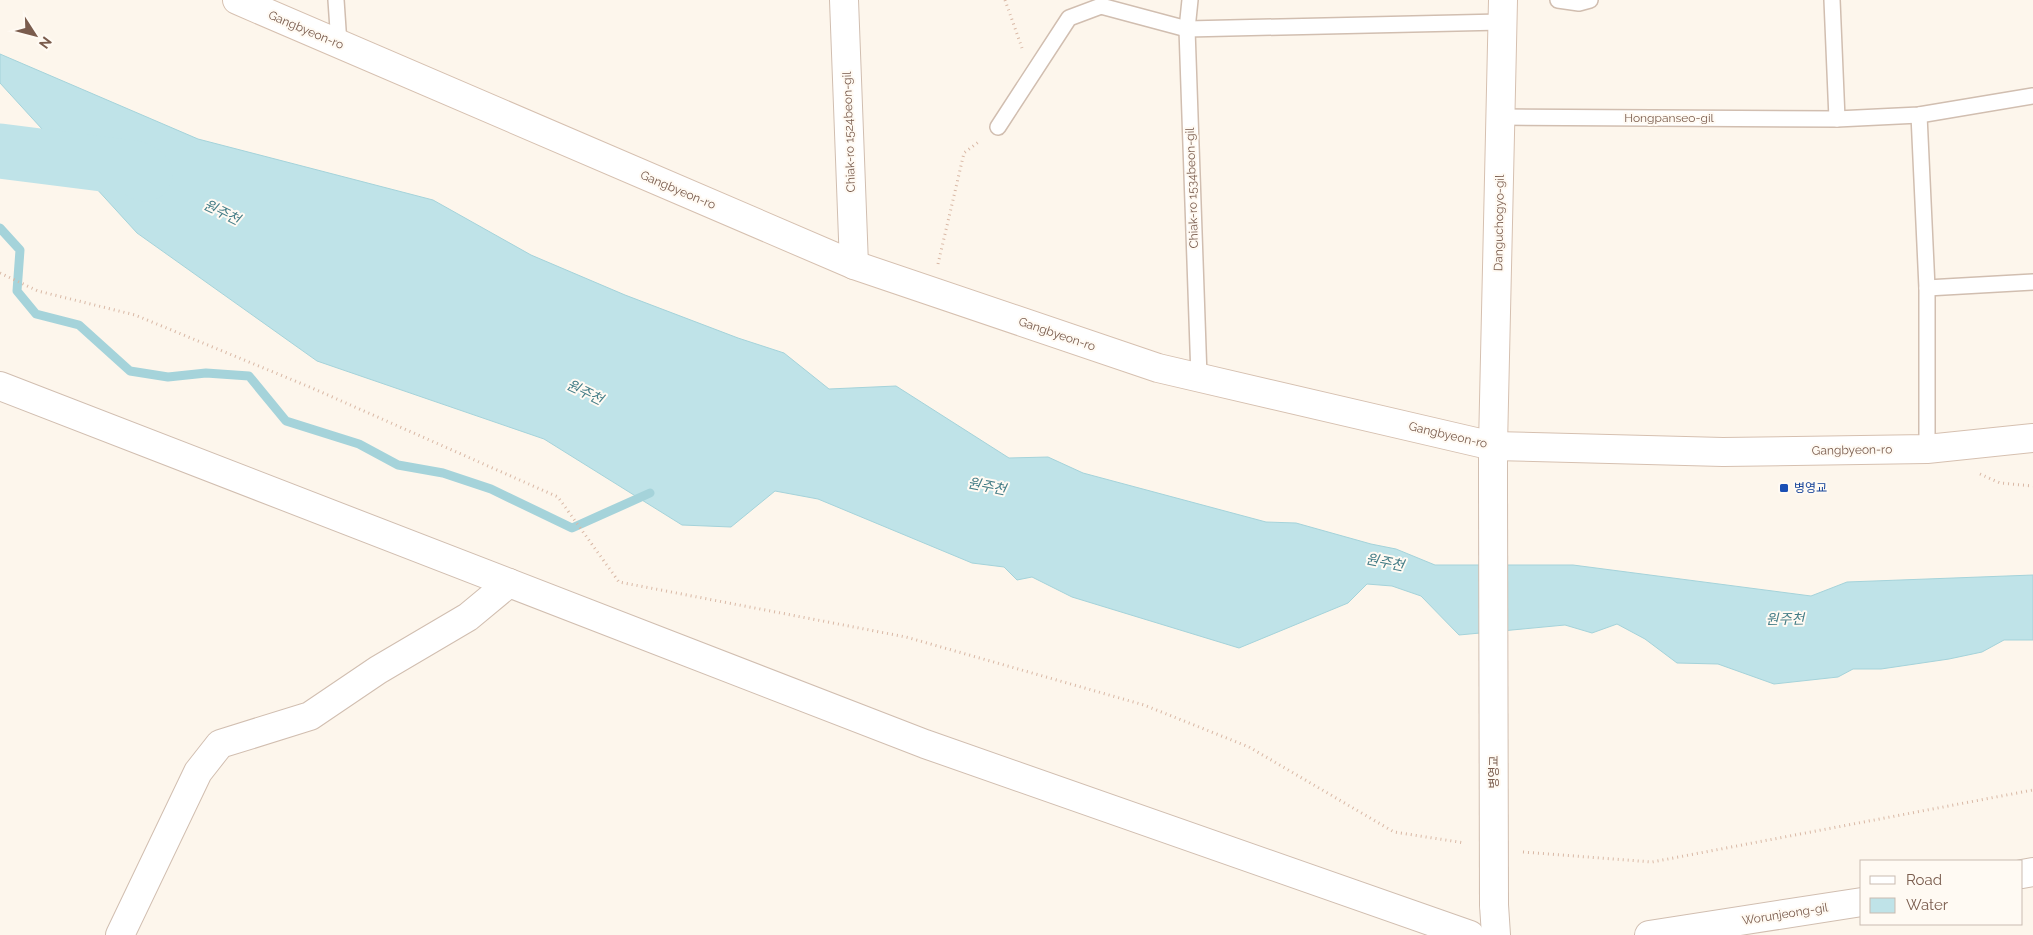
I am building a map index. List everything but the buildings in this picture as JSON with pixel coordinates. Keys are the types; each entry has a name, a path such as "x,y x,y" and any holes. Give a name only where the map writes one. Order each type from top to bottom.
{"street":[{"name":"Gangbyeon-ro","path":"237,0 854,265 1158,368 1493,446 1722,452 1927,449 2033,438"},
{"name":"Chiak-ro 1524beon-gil","path":"844,0 854,265"},
{"name":"Danguchogyo-gil","path":"1493,446 1502,117 1502,11"},
{"path":"0,386 925,744 1470,935"},
{"name":"병영교","path":"1493,446 1494,905 1496,935"},
{"path":"120,935 198,772 220,744 310,716 378,670 468,617 509,583"},
{"name":"Worunjeong-gil","path":"1649,935 1860,902"}],"lane":[{"path":"336,0 339,44"},
{"name":"Chiak-ro 1534beon-gil","path":"1190,0 1187,29 1198,377"},
{"path":"1558,0 1578,3 1590,0"},
{"path":"1832,0 1837,119"},
{"path":"998,127 1069,18 1101,6 1187,29 1502,11"},
{"name":"Hongpanseo-gil","path":"1502,117 1837,119 1919,115 2033,96"},
{"path":"1919,115 1927,288 1927,449"},
{"path":"1927,288 2033,282"}],"path":[{"path":"1005,0 1032,74"},
{"path":"932,292 964,153"},
{"path":"0,272 38,291 135,315 312,388 558,497 619,582 906,637 1144,705 1249,747 1394,832 1471,844"},
{"path":"1520,851 1652,862 2033,790"}],"water":[{"path":"0,54 198,139 433,200 531,255 625,295 738,338 784,353 829,389 896,386 1009,458 1048,457 1083,473 1266,522 1296,523 1396,549 1435,565 1573,565 1811,596 1847,582 2033,575 2033,640 2004,640 1982,652 1949,659 1881,669 1853,669 1838,677 1774,684 1718,664 1677,663 1645,639 1617,624 1592,633 1565,625 1459,635 1421,596 1392,586 1367,584 1348,603 1239,648 1072,597 1032,577 1017,580 1004,567 972,563 818,499 775,491 731,527 682,525 544,439 317,361 137,233 0,83"}],"waterway":[{"name":"원주천","path":"0,151 134,168 145,174"},
{"path":"0,228 20,250 17,291 36,314 79,325 130,371 168,377 206,373 249,376 286,421 359,444 398,465 443,473 491,489 572,528 650,493"}],"place":[{"name":"병영교","path":"1784,488"}]}
